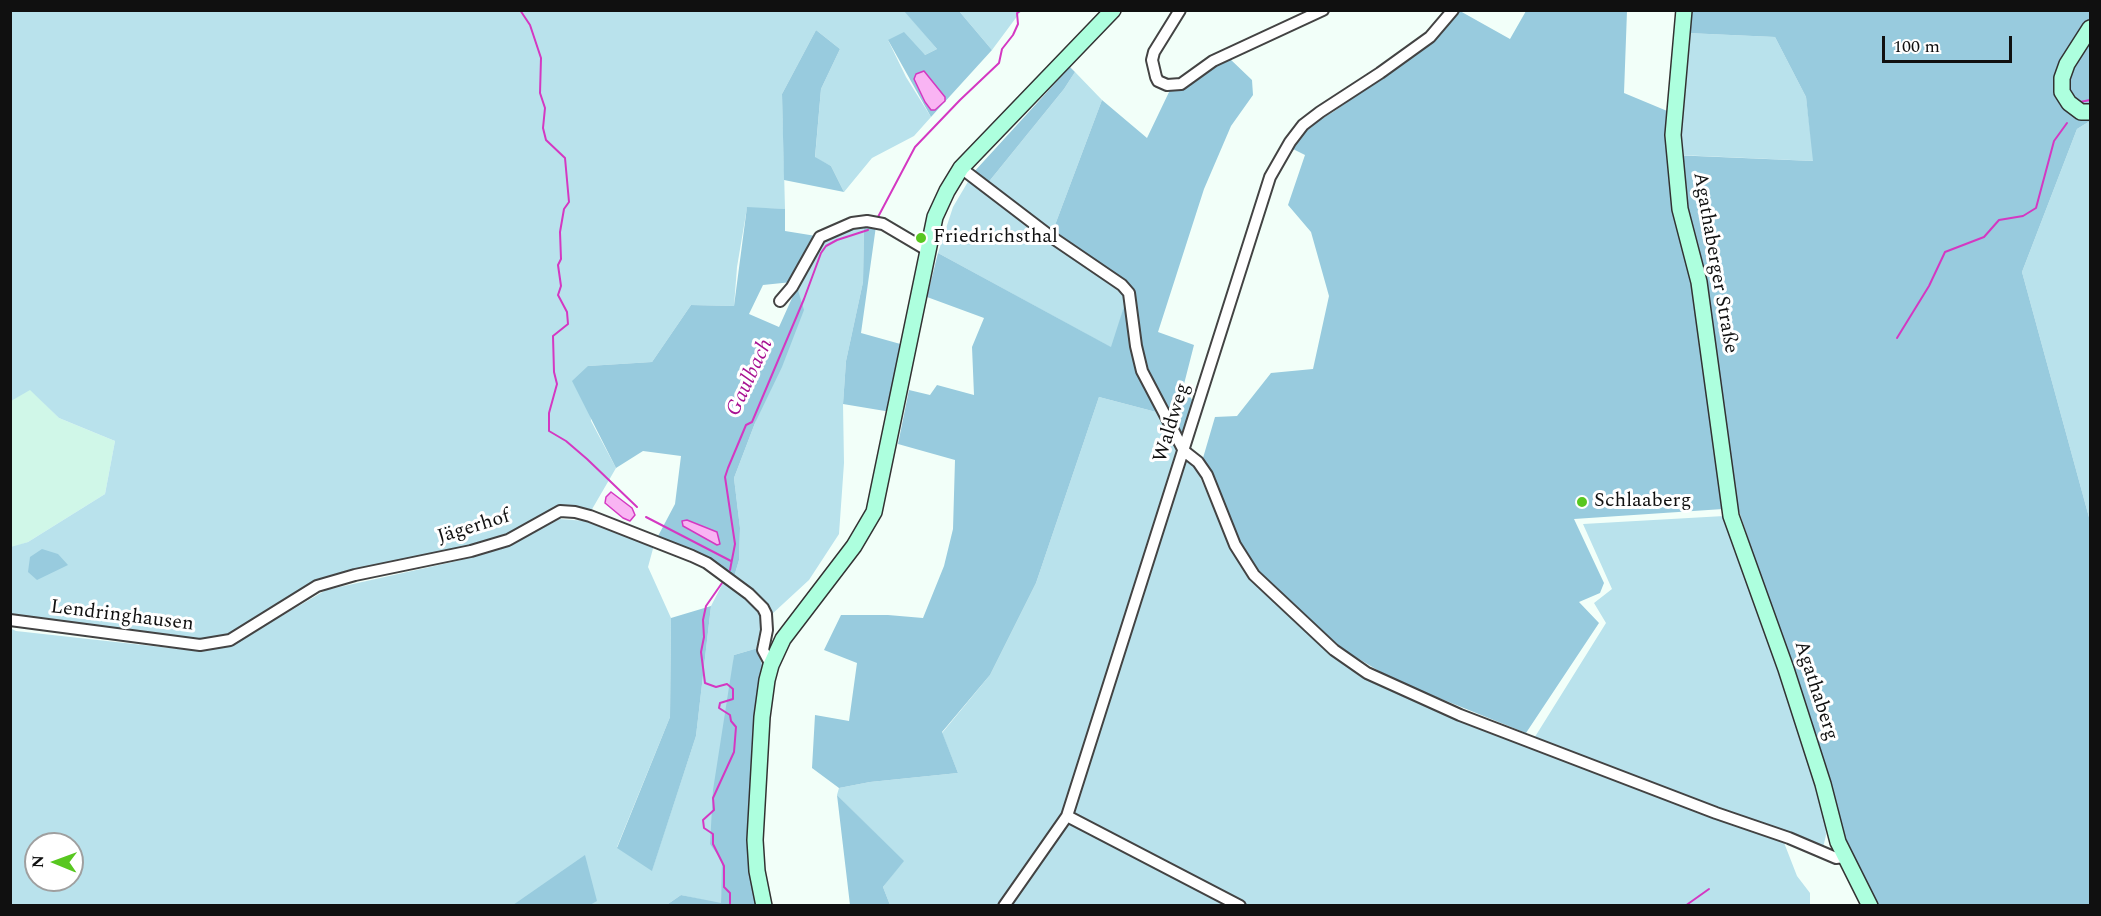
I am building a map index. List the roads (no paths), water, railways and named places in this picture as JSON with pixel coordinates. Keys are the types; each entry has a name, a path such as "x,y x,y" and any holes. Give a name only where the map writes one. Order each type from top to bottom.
{"main road":[{"path":"764,906 757,871 755,840 762,717 771,665 783,639 854,546 874,512 935,217 961,168 1113,10"},
{"name":"Agathaberger Straße","path":"1684,10 1673,135 1680,209 1699,282 1727,486"},
{"path":"2091,28 2067,64 2062,78 2062,92 2069,103 2081,112 2091,112"},
{"name":"Agathaberg","path":"1727,486 1731,516 1786,669 1839,842 1870,906"}],"street":[{"path":"1180,10 1154,52 1152,60 1158,81 1167,86 1180,84 1213,61 1323,10"},
{"name":"Waldweg","path":"1004,906 1067,816 1270,177 1290,142 1303,125 1430,37 1453,10"},
{"path":"961,168 1050,236 1122,285 1129,293 1136,346 1142,371 1184,451 1198,462 1207,475 1235,545 1254,575 1334,650 1367,673 1460,715 1716,813 1790,838 1836,858 1845,857"},
{"path":"780,301 792,286 820,237 852,222 867,221 884,224 927,250"},
{"name":"Jägerhof","path":"230,640 317,586 355,575 471,551 508,540 560,512 575,512 707,563 749,594 766,614 767,630 763,650 771,665"},
{"name":"Lendringhausen","path":"10,620 200,645 230,640"},
{"path":"1067,816 1240,906"}],"waterway":[{"path":"520,10 530,25 541,58 540,93 545,108 543,128 546,140 565,158 569,202 564,209 560,232 561,259 558,265 561,286 558,295 567,312 568,324 553,336 554,372 557,384 549,413 549,431 566,441 587,459 637,507"},
{"name":"Gaulbach","path":"878,217 915,147 999,63 1002,49 1018,24 1017,13 1022,10"},
{"path":"2080,102 2090,100"},
{"path":"1897,338 1929,286 1945,252 1984,237 1999,220 2023,216 2036,208 2054,141 2067,123"},
{"name":"Gaulbach","path":"730,570 735,544 725,477 728,468 746,425 752,422 821,253 826,246 837,240 868,230"},
{"path":"646,517 731,561"},
{"name":"Gaulbach","path":"722,583 706,606 701,652 705,683 716,687 727,684 733,689 733,699 720,703 719,708 730,715 736,727 734,752 713,798 714,810 703,820 704,828 713,834 713,844 724,866 724,887 730,893 730,906"},
{"path":"1685,906 1709,889"}],"place":[{"name":"Friedrichsthal","path":"921,238"},
{"name":"Schlaaberg","path":"1582,502"}]}
